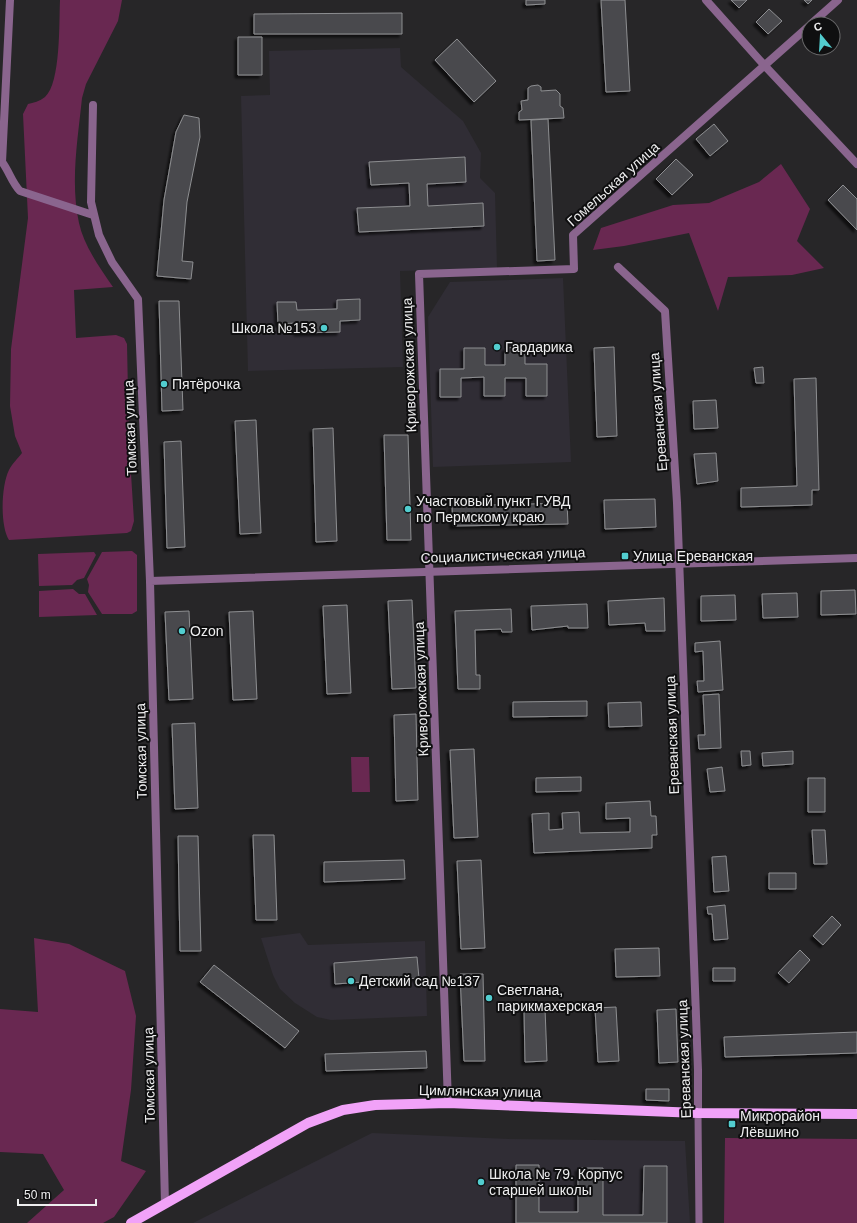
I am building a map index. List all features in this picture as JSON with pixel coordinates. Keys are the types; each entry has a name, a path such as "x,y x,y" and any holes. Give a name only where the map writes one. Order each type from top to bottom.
{"main road":[{"name":"Цимлянская улица","path":"130,1223 308,1123 336,1113 375,1105 448,1103 698,1113 857,1114"}],"street":[{"path":"10,0 2,162 13,178 15,186 20,191 93,216 93,105"},
{"path":"706,0 764,66 857,164"},
{"name":"Гомельская улица","path":"820,16 838,0"},
{"name":"Гомельская улица","path":"419,274 574,269 573,234 801,33"},
{"name":"Томская улица","path":"93,216 98,235 107,252 138,298 150,581 165,1204"},
{"name":"Ереванская улица","path":"618,267 665,310 680,563 698,1070 699,1223"},
{"name":"Криворожская улица","path":"419,274 448,1103"},
{"name":"Социалистическая улица","path":"150,581 429,570 857,558"}],"shaded area":[{"path":"60,0 122,0 118,21 86,84 82,98 75,176 76,207 81,232 93,256 113,287 74,290 76,338 116,335 124,338 127,344 129,442 134,521 131,531 127,533 9,540 6,534 3,516 4,486 9,470 22,453 15,436 10,406 11,349 28,218 23,114 28,104 39,101 45,97 50,90 54,79 57,66"},
{"path":"400,48 401,67 463,121 481,153 480,178 495,193 497,268 400,271 403,367 248,371 241,96 270,95 269,51"},
{"path":"781,164 810,209 797,241 824,268 792,275 728,277 718,311 689,233 624,246 593,250 601,228 673,205 709,203 759,182"},
{"name":"Гардарика","path":"563,278 571,462 433,467 428,317 450,282"},
{"path":"132,551 137,555 137,611 132,614 102,614 88,592 89,585 87,579 102,552"},
{"path":"94,552 96,555 84,578 77,580 72,585 39,586 38,554"},
{"path":"73,589 79,594 85,594 97,615 39,617 39,591"},
{"path":"351,757 369,757 370,792 352,792"},
{"name":"Детский сад №137","path":"300,933 308,945 425,941 427,1016 331,1020 317,1017 295,1003 280,989 273,975 261,938"},
{"path":"34,938 69,944 125,971 136,1016 131,1090 121,1161 146,1171 114,1217 103,1223 27,1223 64,1190 43,1154 0,1152 0,1009 38,1012"},
{"name":"Школа № 79. Корпус старшей школы","path":"372,1133 509,1139 685,1141 690,1223 193,1223"},
{"path":"725,1138 857,1139 857,1223 724,1223"}],"building":[{"path":"526,0 545,0 545,4 526,5"},
{"path":"601,0 625,0 630,91 606,92"},
{"path":"731,0 747,0 739,8"},
{"path":"804,0 812,0 808,4"},
{"path":"769,9 782,21 768,34 756,22"},
{"path":"402,13 402,34 254,34 254,14"},
{"path":"238,37 262,37 262,75 238,75"},
{"path":"457,39 496,81 474,102 435,60"},
{"path":"538,85 541,87 541,91 556,90 560,94 560,106 563,108 564,118 519,120 519,112 522,110 521,101 528,100 528,88"},
{"path":"184,115 199,118 200,137 187,202 182,261 193,262 191,279 157,276 164,200 176,132"},
{"path":"548,119 555,260 537,261 531,120"},
{"path":"714,124 728,141 710,156 696,139"},
{"path":"465,157 466,182 427,184 428,206 483,203 484,226 359,232 357,208 410,206 409,183 371,185 369,162"},
{"path":"676,159 693,175 672,195 656,179"},
{"path":"843,185 857,199 857,230 828,200"},
{"path":"360,299 360,320 340,321 340,332 297,333 297,323 278,324 277,302 296,302 297,310 337,309 337,300"},
{"path":"159,301 179,301 183,410 162,411"},
{"path":"525,347 525,364 547,364 547,396 526,396 526,378 505,378 505,396 484,396 484,377 461,378 461,397 440,397 440,369 464,369 464,348 485,348 485,365 505,365 505,348"},
{"path":"614,347 617,436 597,437 594,348"},
{"path":"763,367 764,383 756,383 754,368"},
{"path":"816,378 819,490 812,490 812,505 741,507 741,488 797,486 794,379"},
{"path":"716,400 718,428 694,429 693,401"},
{"path":"256,420 261,533 240,534 235,421"},
{"path":"333,428 337,541 316,542 313,429"},
{"path":"384,435 408,435 411,540 387,540"},
{"path":"181,441 185,547 167,548 164,442"},
{"path":"716,453 718,481 697,484 694,454"},
{"path":"655,499 656,527 605,529 604,500"},
{"path":"567,503 568,524 453,526 452,506"},
{"path":"855,590 856,614 821,615 821,591"},
{"path":"797,593 798,617 763,618 762,594"},
{"path":"735,595 736,620 701,621 701,596"},
{"path":"664,598 665,631 646,631 645,623 609,625 608,601"},
{"path":"412,600 416,688 392,689 388,601"},
{"path":"587,604 588,628 568,628 568,626 532,630 531,606"},
{"path":"347,605 351,693 327,694 323,606"},
{"path":"511,609 512,632 502,632 501,629 475,630 476,675 480,675 480,689 458,689 455,611"},
{"path":"189,611 193,699 169,700 165,612"},
{"path":"253,611 257,699 233,700 229,612"},
{"path":"720,641 723,690 698,692 697,681 704,681 703,651 695,652 695,643"},
{"path":"719,694 721,748 699,749 698,735 705,735 703,695"},
{"path":"587,701 587,716 513,717 513,702"},
{"path":"641,702 642,726 609,727 608,703"},
{"path":"416,714 418,800 396,801 394,715"},
{"path":"195,723 198,808 175,809 172,724"},
{"path":"474,749 478,837 454,838 450,750"},
{"path":"741,751 750,751 751,765 742,766"},
{"path":"793,751 793,764 763,766 762,753"},
{"path":"722,767 725,791 710,792 707,769"},
{"path":"581,777 581,791 536,792 536,778"},
{"path":"808,778 825,778 825,812 808,812"},
{"path":"650,801 651,816 656,816 657,835 652,835 652,848 534,853 532,814 549,813 549,830 563,829 562,813 579,812 580,833 630,832 630,818 606,819 606,803"},
{"path":"812,830 825,830 827,864 814,864"},
{"path":"253,835 274,835 277,920 256,920"},
{"path":"178,836 198,836 201,951 180,951"},
{"path":"726,856 729,891 714,892 712,857"},
{"path":"404,860 405,879 324,882 324,862"},
{"path":"481,860 485,948 461,949 457,861"},
{"path":"769,873 796,873 796,889 769,889"},
{"path":"725,905 728,939 714,940 712,914 708,914 707,907"},
{"path":"832,916 841,925 823,945 813,936"},
{"path":"659,948 660,976 616,977 615,949"},
{"path":"800,950 810,960 789,983 778,973"},
{"path":"417,957 419,978 335,984 334,963"},
{"path":"214,965 299,1031 285,1048 200,982"},
{"path":"713,968 735,968 735,981 713,981"},
{"path":"460,974 483,974 485,1061 464,1061"},
{"path":"616,1007 619,1061 598,1062 595,1008"},
{"path":"545,1008 547,1061 525,1062 524,1009"},
{"path":"676,1009 678,1062 659,1063 657,1010"},
{"path":"857,1032 857,1053 725,1057 724,1037"},
{"path":"426,1051 427,1068 326,1071 325,1054"},
{"path":"646,1089 669,1089 669,1101 646,1100"},
{"path":"516,1165 539,1165 539,1212 578,1212 578,1168 603,1168 603,1215 643,1215 644,1166 667,1166 667,1223 516,1223"}],"place":[{"name":"Школа №153","path":"324,328"},
{"name":"Гардарика","path":"497,347"},
{"name":"Пятёрочка","path":"164,384"},
{"name":"Участковый пункт ГУВД по Пермскому краю","path":"408,509"},
{"name":"Улица Ереванская","path":"625,556"},
{"name":"Ozon","path":"182,631"},
{"name":"Детский сад №137","path":"351,981"},
{"name":"Светлана, парикмахерская","path":"489,998"},
{"name":"Микрорайон Лёвшино","path":"732,1124"},
{"name":"Школа № 79. Корпус старшей школы","path":"481,1182"}]}
